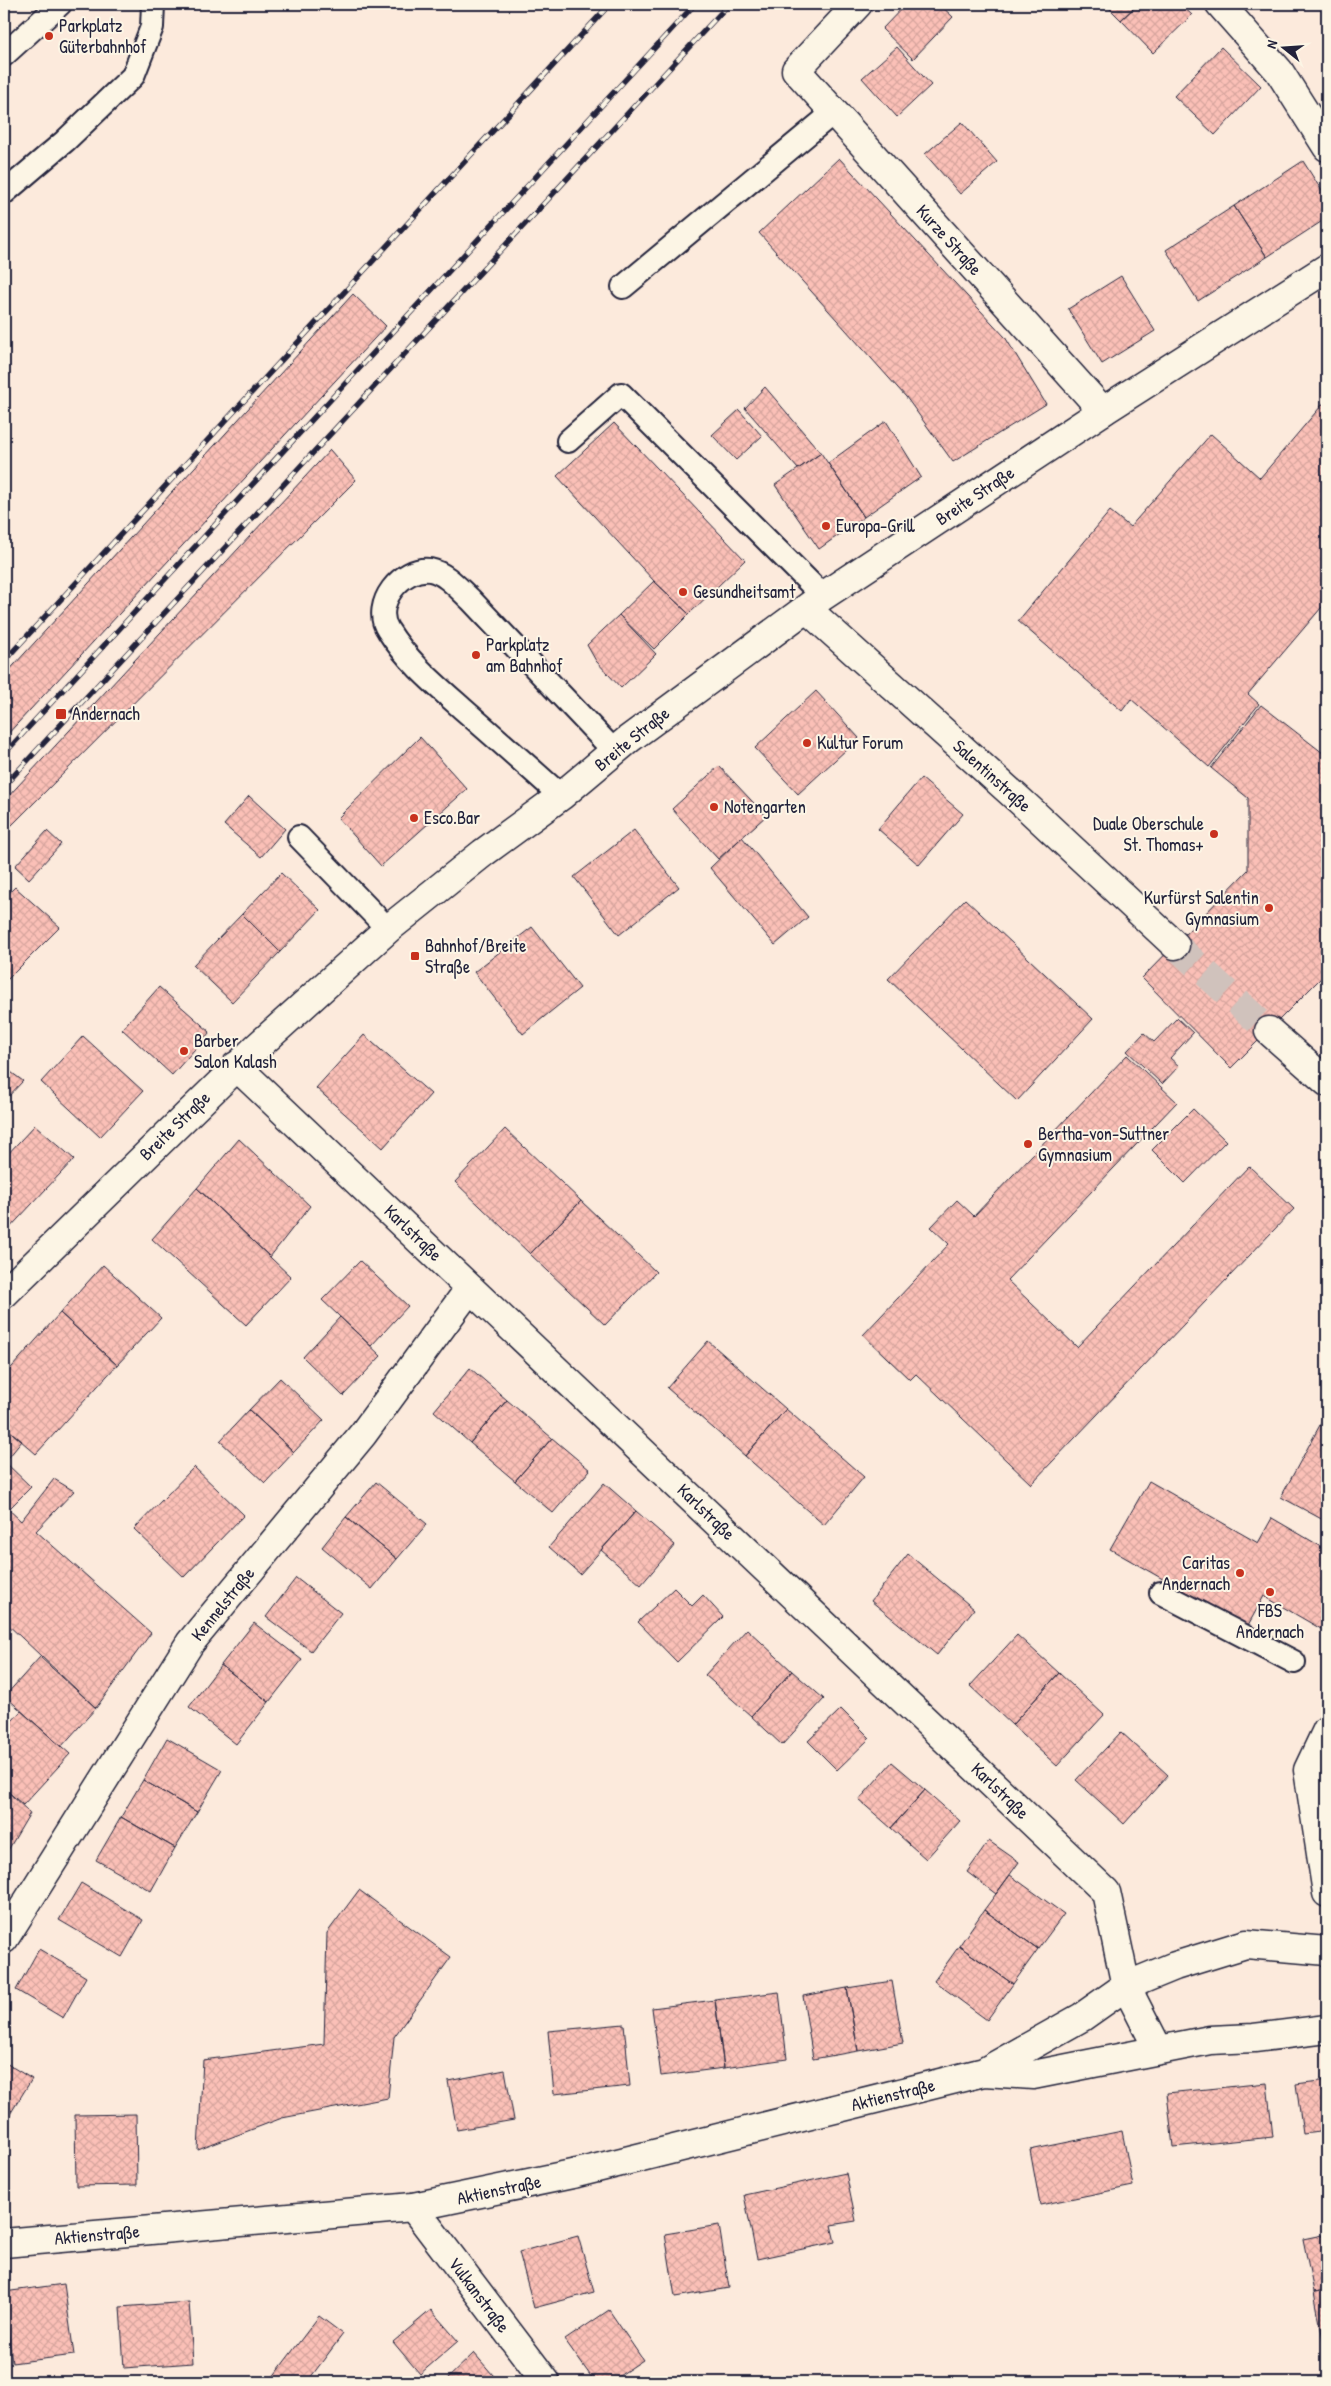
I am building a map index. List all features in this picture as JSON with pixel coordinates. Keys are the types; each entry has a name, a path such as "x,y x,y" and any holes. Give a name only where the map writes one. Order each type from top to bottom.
{"street":[{"name":"Kurze Straße","path":"858,4 796,70 1102,411"},
{"path":"1220,4 1279,71 1327,147"},
{"name":"Breite Straße","path":"4,1294 236,1066 388,929 483,853 561,796 752,647 815,602 1102,411 1327,268"},
{"name":"Salentinstraße","path":"815,602 1027,807 1175,945"},
{"path":"1269,1031 1327,1082"},
{"name":"Karlstraße","path":"236,1066 1106,1892 1126,1986"},
{"name":"Kennelstraße","path":"4,1939 190,1643 363,1434 470,1288"},
{"path":"1327,1730 1308,1770 1327,1893"},
{"name":"Aktienstraße","path":"4,2243 413,2207 577,2174 984,2072 1082,2017 1126,1986 1175,1966 1246,1944 1327,1951"},
{"path":"1126,1986 1158,2049"},
{"name":"Aktienstraße","path":"984,2072 1033,2075 1210,2040 1254,2038 1326,2025"},
{"name":"Vulkanstraße","path":"413,2207 546,2382"}],"lane":[{"path":"4,55 60,4"},
{"path":"4,193 65,141 133,76 152,27 153,4"},
{"path":"623,288 834,112"},
{"path":"568,442 621,394 815,602"},
{"path":"561,796 412,663 386,628 383,615 385,599 397,584 412,573 429,570 444,576 470,599 615,752"},
{"path":"299,837 388,929"},
{"path":"1161,1593 1294,1662"}],"building":[{"path":"906,4 939,4 953,17 913,59 882,29"},
{"path":"1105,4 1138,4 1121,20"},
{"path":"1138,4 1180,4 1192,15 1153,53 1121,20"},
{"path":"897,47 931,85 897,117 862,78"},
{"path":"1221,47 1261,86 1215,135 1174,96"},
{"path":"962,122 997,162 960,194 925,154"},
{"path":"839,158 1005,337 1046,404 953,462 906,397 759,233"},
{"path":"1303,161 1327,199 1327,218 1267,257 1234,206"},
{"path":"1234,206 1267,257 1198,301 1166,250"},
{"path":"1121,276 1155,331 1102,364 1068,309"},
{"path":"353,294 386,326 4,738 4,676"},
{"path":"765,387 821,453 798,469 745,408"},
{"name":"Duale Oberschule St. Thomas+","path":"1327,399 1327,601 1248,694 1259,704 1209,767 1131,699 1122,711 1018,621 1110,511 1130,527 1211,434 1260,478"},
{"path":"739,410 762,436 736,460 712,435"},
{"path":"886,421 921,477 864,517 828,463"},
{"path":"614,423 745,560 689,614 654,581 557,476"},
{"path":"330,450 356,480 4,833 4,801"},
{"path":"821,453 864,517 819,549 775,485"},
{"path":"654,581 689,614 654,649 619,615"},
{"path":"619,615 656,654 621,688 596,661 587,645"},
{"name":"Kultur Forum","path":"816,691 859,738 798,794 755,748"},
{"name":"Kurfürst Salentin Gymnasium","path":"1261,705 1323,753 1327,745 1327,972 1231,1068 1142,978 1248,870 1248,798 1211,768"},
{"path":"420,737 467,789 381,866 338,818"},
{"path":"719,766 766,816 718,859 672,809"},
{"path":"921,778 963,814 919,865 878,829"},
{"path":"249,796 285,829 261,857 224,825"},
{"path":"634,830 679,887 619,935 574,877"},
{"path":"47,831 61,844 29,879 15,866"},
{"path":"742,837 808,917 775,945 710,868"},
{"path":"281,873 320,910 280,952 242,914"},
{"path":"15,887 60,927 4,983 4,898"},
{"path":"965,899 1093,1019 1017,1101 888,979"},
{"path":"242,914 280,952 232,1002 193,965"},
{"path":"532,927 580,988 523,1034 474,972"},
{"path":"159,987 210,1032 172,1075 122,1029"},
{"path":"1177,1018 1193,1033 1170,1058 1179,1066 1162,1084 1127,1051 1144,1033 1154,1042"},
{"path":"364,1035 431,1094 383,1148 316,1088"},
{"path":"83,1036 143,1091 100,1137 41,1082"},
{"path":"1127,1055 1177,1102 1007,1280 1077,1347 1249,1166 1294,1209 1031,1484 916,1374 910,1380 863,1335 949,1244 931,1227 957,1200 974,1216"},
{"path":"4,1067 23,1081 4,1101"},
{"path":"1193,1109 1226,1141 1185,1183 1152,1150"},
{"path":"35,1125 74,1159 4,1234 4,1158"},
{"path":"505,1129 581,1201 530,1254 455,1182"},
{"path":"239,1139 310,1206 270,1257 197,1188"},
{"path":"197,1188 291,1277 246,1325 152,1239"},
{"path":"581,1201 656,1272 605,1325 530,1254"},
{"path":"360,1261 408,1306 371,1346 322,1300"},
{"path":"103,1265 161,1318 117,1365 60,1313"},
{"path":"60,1313 117,1365 36,1454 4,1426 4,1376"},
{"path":"340,1317 381,1356 343,1396 303,1357"},
{"path":"708,1341 786,1409 745,1456 667,1388"},
{"path":"470,1368 507,1400 470,1443 434,1411"},
{"path":"280,1378 324,1420 294,1452 249,1410"},
{"path":"507,1400 552,1438 515,1481 470,1443"},
{"path":"786,1409 864,1477 824,1525 745,1456"},
{"path":"249,1410 294,1452 265,1483 220,1441"},
{"path":"1327,1412 1327,1428 1320,1425"},
{"path":"1320,1425 1327,1428 1327,1522 1281,1497"},
{"path":"4,1426 22,1441 5,1462 31,1487 8,1510 4,1505"},
{"path":"552,1438 590,1470 553,1513 515,1481"},
{"path":"194,1467 244,1515 184,1577 134,1529"},
{"path":"54,1479 74,1491 36,1531 151,1633 96,1708 4,1621 4,1505 21,1521"},
{"name":"Caritas Andernach","path":"1149,1481 1258,1543 1272,1518 1327,1550 1327,1619 1321,1629 1264,1596 1247,1627 1110,1549"},
{"path":"376,1482 427,1524 397,1559 346,1517"},
{"path":"604,1483 636,1511 580,1574 549,1547"},
{"path":"636,1511 675,1545 641,1585 601,1550"},
{"path":"346,1517 397,1559 372,1589 322,1547"},
{"path":"908,1554 974,1609 937,1655 871,1601"},
{"path":"296,1578 341,1613 311,1651 266,1617"},
{"path":"674,1588 692,1606 703,1595 723,1617 677,1662 638,1622"},
{"path":"254,1623 302,1660 269,1702 221,1665"},
{"path":"747,1629 792,1671 751,1716 705,1675"},
{"path":"1017,1635 1059,1673 1012,1725 970,1686"},
{"path":"40,1657 96,1708 61,1747 5,1696"},
{"path":"221,1665 269,1702 236,1744 189,1707"},
{"path":"792,1671 824,1699 782,1745 751,1716"},
{"path":"1059,1673 1104,1715 1057,1766 1012,1725"},
{"path":"841,1709 870,1738 837,1770 808,1741"},
{"path":"21,1711 70,1754 23,1805 4,1788 4,1730"},
{"path":"1121,1732 1168,1775 1124,1824 1076,1780"},
{"path":"167,1738 222,1770 197,1812 143,1780"},
{"path":"892,1762 925,1790 891,1828 859,1800"},
{"path":"143,1780 197,1812 175,1848 121,1817"},
{"path":"4,1788 30,1813 4,1857"},
{"path":"925,1790 960,1821 926,1859 891,1828"},
{"path":"121,1817 175,1848 151,1891 96,1860"},
{"path":"989,1841 1019,1862 996,1894 967,1872"},
{"path":"1010,1875 1064,1914 1038,1949 984,1910"},
{"path":"81,1883 143,1920 122,1957 59,1920"},
{"path":"359,1890 451,1957 394,2037 388,2098 282,2118 198,2150 203,2060 324,2044 327,1933"},
{"path":"984,1910 1038,1949 1013,1984 959,1946"},
{"path":"959,1946 1013,1984 987,2020 934,1981"},
{"path":"39,1949 86,1977 63,2018 16,1990"},
{"path":"892,1981 903,2043 858,2051 847,1988"},
{"path":"847,1988 858,2051 813,2059 803,1996"},
{"path":"779,1992 787,2059 724,2068 715,2000"},
{"path":"715,2000 724,2068 661,2076 652,2008"},
{"path":"624,2024 630,2086 554,2094 548,2031"},
{"path":"4,2062 32,2079 12,2111 4,2106"},
{"path":"505,2070 514,2120 457,2130 448,2081"},
{"path":"1327,2080 1327,2131 1303,2134 1296,2084"},
{"path":"1267,2083 1273,2137 1173,2147 1167,2093"},
{"path":"4,2106 12,2111 4,2126"},
{"path":"136,2114 137,2185 76,2186 75,2115"},
{"path":"1122,2131 1133,2186 1040,2205 1030,2150"},
{"path":"846,2173 856,2221 831,2225 835,2242 757,2259 744,2195"},
{"path":"719,2225 729,2288 675,2297 665,2234"},
{"path":"1327,2234 1327,2290 1314,2292 1303,2239"},
{"path":"578,2236 594,2292 534,2308 519,2252"},
{"path":"64,2284 74,2355 12,2363 4,2292"},
{"path":"1327,2290 1327,2355 1326,2355 1314,2292"},
{"path":"189,2302 193,2363 124,2368 120,2307"},
{"path":"431,2310 458,2341 420,2374 393,2342"},
{"path":"609,2310 643,2360 610,2382 595,2382 565,2340"},
{"path":"319,2316 343,2334 307,2382 269,2382"},
{"path":"474,2353 499,2382 444,2382"}],"tunnel":[{"path":"1175,945 1269,1031"}],"railway":[{"path":"4,661 610,4"},
{"path":"4,754 695,4"},
{"path":"4,786 729,4"}],"place":[{"name":"Parkplatz Güterbahnhof","path":"49,36"},
{"name":"Europa-Grill","path":"826,526"},
{"name":"Gesundheitsamt","path":"683,592"},
{"name":"Parkplatz am Bahnhof","path":"476,655"},
{"name":"Andernach","path":"61,714"},
{"name":"Kultur Forum","path":"807,743"},
{"name":"Notengarten","path":"714,807"},
{"name":"Esco.Bar","path":"414,818"},
{"name":"Duale Oberschule St. Thomas+","path":"1214,834"},
{"name":"Kurfürst Salentin Gymnasium","path":"1269,908"},
{"name":"Bahnhof/Breite Straße","path":"415,956"},
{"name":"Barber Salon Kalash","path":"184,1051"},
{"name":"Bertha-von-Suttner Gymnasium","path":"1028,1144"},
{"name":"Caritas Andernach","path":"1240,1573"},
{"name":"FBS Andernach","path":"1270,1592"}]}
